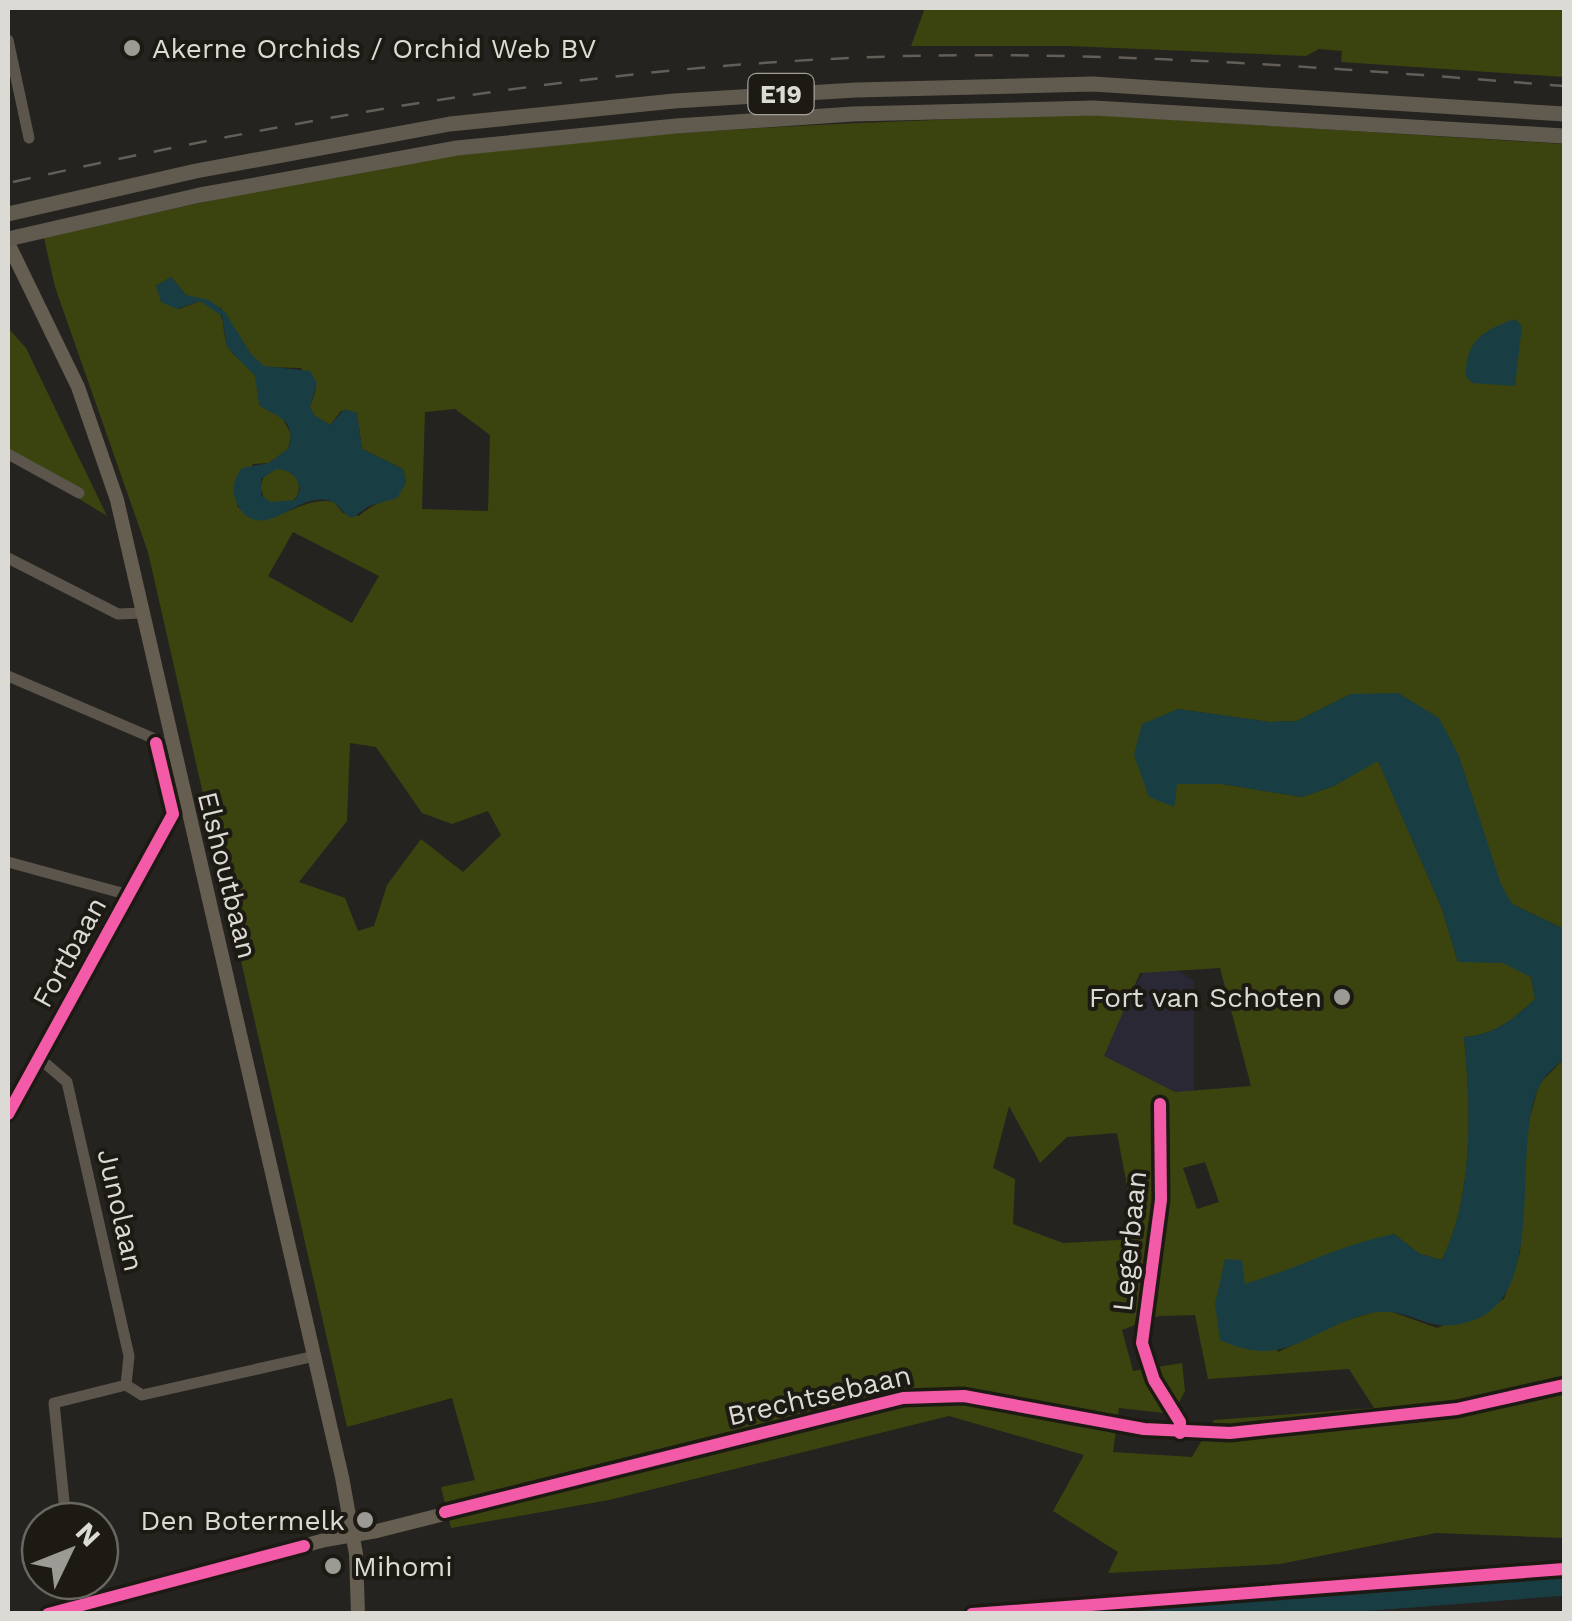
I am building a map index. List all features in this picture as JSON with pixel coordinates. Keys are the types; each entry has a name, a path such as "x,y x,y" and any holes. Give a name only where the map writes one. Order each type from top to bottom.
{"highway":[{"name":"E19","path":"8,214 196,170 450,124 856,90 1093,84 1564,114"},
{"name":"E19","path":"8,241 200,195 457,148 794,118 1094,108 1564,136"}],"main road":[{"name":"Elshoutbaan","path":"8,241 94,430 117,500 164,742 315,1356 353,1535 358,1614"},
{"name":"Brechtsebaan","path":"48,1614 903,1398 964,1396 1180,1433 1230,1433 1457,1408 1564,1385"}],"street":[{"path":"8,40 30,138"},
{"path":"8,454 79,493"},
{"path":"8,558 118,614 142,614"},
{"path":"8,676 164,742"},
{"name":"Fortbaan","path":"8,1114 173,814 164,742"},
{"path":"8,862 129,895"},
{"name":"Junolaan","path":"39,1058 66,1082 129,1356 126,1384"},
{"name":"Legerbaan","path":"1160,1104 1161,1200 1142,1343 1154,1380 1180,1422 1180,1433"},
{"path":"64,1501 54,1403 126,1384 142,1394 315,1356"}],"shaded area":[{"path":"1154,956 1194,981 1194,1096 1175,1098 1099,1055 1114,1018"}],"green space":[{"path":"925,8 1564,8 1564,77 1341,62 1342,51 1319,49 1306,56 1068,46 911,46"},
{"path":"1094,115 1564,144 1564,929 1512,904 1351,694 1297,721 1270,722 1178,709 1175,806 1176,784 1222,784 1302,797 1334,786 1378,760 1442,909 1458,962 1503,962 1531,977 1535,999 1527,1007 1494,1030 1464,1037 1468,1151 1460,1208 1442,1260 1420,1254 1394,1234 1244,1285 1226,1260 1278,1352 1344,1321 1384,1309 1437,1328 1504,1299 1520,1253 1528,1125 1539,1084 1564,1059 1564,1538 1436,1533 1280,1564 1108,1573 1118,1552 1053,1511 1084,1455 949,1416 609,1500 451,1528 441,1487 475,1480 452,1398 347,1427 148,552 55,287 44,238 303,181 460,155 697,132","holes":["171,277 186,295 221,308 251,355 264,367 301,368 316,389 310,407 314,415 330,425 341,411 357,413 362,449 403,469 406,483 359,516 343,513 334,502 320,501 260,518 237,506 253,464 269,463 288,449 291,434 280,413 268,411 252,371 231,351 218,311 200,301 179,309 156,286","455,409 490,435 488,511 422,509 425,412","293,532 379,576 352,623 268,576","350,743 376,747 422,813 452,824 488,811 501,835 463,872 421,839 387,885 374,926 358,931 345,898 299,882 347,821","1220,968 1251,1086 1175,1092 1104,1056 1140,973","1009,1106 1040,1163 1067,1137 1117,1133 1137,1239 1063,1243 1013,1224 1015,1179 993,1168","1205,1162 1219,1202 1197,1209 1183,1168","1195,1315 1208,1379 1349,1369 1374,1408 1214,1420 1192,1457 1113,1452 1119,1408 1173,1414 1185,1391 1182,1363 1133,1371 1122,1330 1159,1316"]},
{"path":"8,328 26,348 107,516 8,455"},
{"path":"280,468 293,474 299,487 293,500 280,506 267,500 261,487 267,474"}],"water":[{"path":"171,277 186,295 209,300 225,312 251,354 264,366 310,371 317,383 310,407 314,415 330,425 345,409 357,413 362,449 403,469 406,483 397,498 369,506 352,518 327,500 305,503 264,520 244,514 237,503 235,479 242,468 269,463 288,449 288,425 259,405 255,376 227,347 222,316 200,301 177,309 161,302 156,286","holes":["276,469 295,477 300,490 295,500 271,502 261,495 261,479"]},
{"path":"1515,319 1522,326 1515,386 1472,383 1466,376 1473,345 1485,333"},
{"path":"1398,693 1439,718 1459,756 1501,884 1512,904 1564,929 1564,1059 1541,1083 1531,1113 1520,1250 1512,1281 1497,1305 1474,1320 1442,1325 1380,1312 1342,1322 1277,1350 1242,1348 1220,1340 1215,1304 1225,1259 1242,1260 1245,1284 1394,1234 1420,1254 1442,1260 1460,1207 1468,1151 1464,1037 1485,1033 1519,1014 1535,999 1531,977 1503,963 1458,962 1442,909 1378,761 1334,786 1302,797 1222,784 1177,784 1174,807 1149,797 1134,755 1142,724 1178,709 1270,722 1297,721 1351,694"},
{"path":"1564,1575 1564,1595 1560,1596 1327,1614 1057,1613"}],"waterway":[{"path":"914,8 922,8"},
{"path":"1366,8 1371,8"}],"railway":[{"path":"13,182 234,136 456,97 680,70 793,61 1071,56 1318,68 1564,86"}],"cycle path":[{"path":"8,1114 173,814 156,743"},
{"path":"1160,1104 1161,1200 1142,1343 1154,1380 1180,1422 1180,1433"},
{"path":"445,1512 903,1398 964,1396 1144,1429 1230,1433 1457,1409 1564,1385"},
{"path":"48,1614 304,1546"},
{"path":"972,1614 1564,1569"}],"place":[{"name":"Akerne Orchids / Orchid Web BV","path":"132,48"},
{"name":"Fort van Schoten","path":"1342,997"},
{"name":"Den Botermelk","path":"365,1520"},
{"name":"Mihomi","path":"333,1566"}]}
